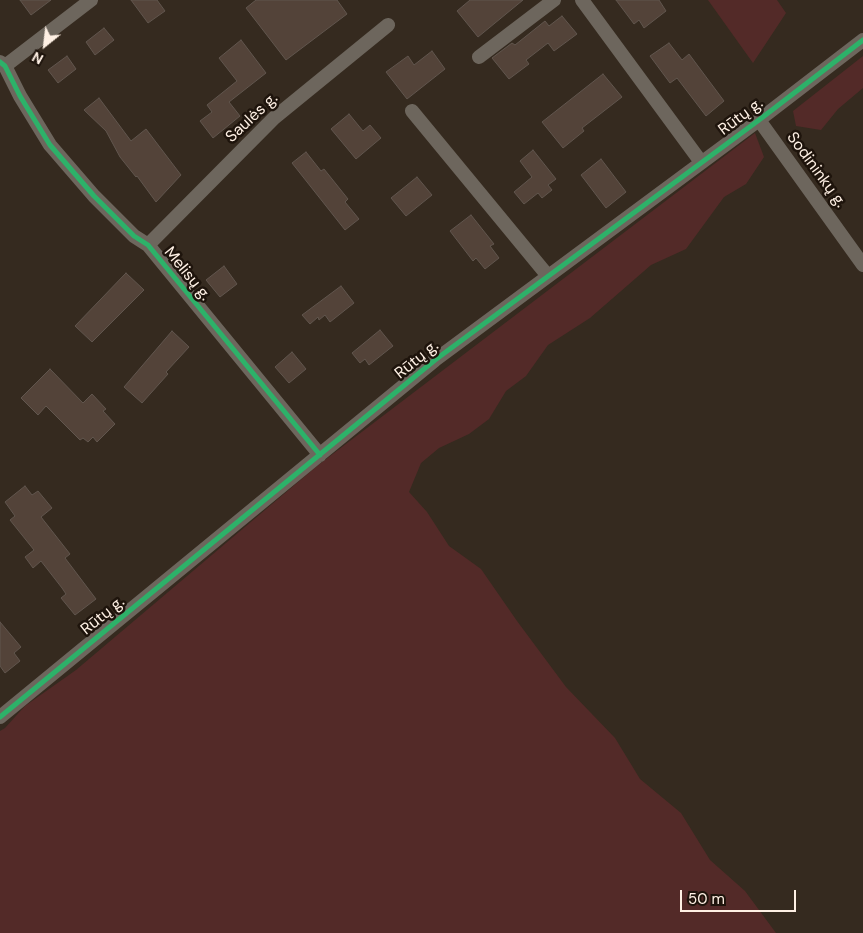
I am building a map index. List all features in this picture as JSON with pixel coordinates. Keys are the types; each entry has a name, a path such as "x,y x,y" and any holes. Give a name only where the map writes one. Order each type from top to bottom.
{"street":[{"path":"3,64 91,0"},
{"path":"480,57 554,0"},
{"path":"582,0 701,162"},
{"name":"Saulės g.","path":"148,245 274,118 388,25"},
{"name":"Rūtų g.","path":"0,717 436,360 759,120 863,40"},
{"name":"Melisų g.","path":"3,64 50,145 94,196 134,236 148,245 320,455"},
{"path":"412,111 548,276"},
{"name":"Sodininkų g.","path":"759,120 863,264"}],"shaded area":[{"path":"708,0 777,0 786,13 753,63"},
{"path":"863,56 863,88 838,109 821,130 796,126 793,111"},
{"path":"755,133 764,157 746,184 724,197 686,249 651,265 590,318 548,345 526,376 506,391 489,419 469,434 439,448 421,463 409,492 427,512 449,546 481,569 566,687 615,738 640,779 681,813 710,860 745,891 776,933 0,933 0,731 25,706 76,670 317,466"}],"building":[{"path":"20,0 51,0 31,15"},
{"path":"131,0 157,0 165,11 148,23"},
{"path":"256,0 337,0 347,14 286,60 246,8"},
{"path":"470,0 523,0 478,37 457,11"},
{"path":"616,0 659,0 666,11 644,28 639,20 634,24"},
{"path":"562,16 577,34 554,51 548,43 526,60 529,64 509,79 492,58 512,43 515,45 545,21 549,26"},
{"path":"104,28 114,40 95,55 86,42"},
{"path":"241,40 266,73 229,102 240,116 213,138 200,121 212,112 207,105 237,81 219,58"},
{"path":"669,43 682,60 689,54 724,101 706,116 677,78 670,83 650,56"},
{"path":"432,51 445,69 407,99 386,72 408,56 414,65"},
{"path":"67,56 76,69 58,83 48,70"},
{"path":"603,74 622,97 582,128 584,131 563,148 542,122"},
{"path":"99,98 131,141 146,129 181,175 156,202 120,157 106,131 84,110"},
{"path":"349,114 363,131 370,125 381,138 356,159 331,129"},
{"path":"533,150 556,179 548,185 552,190 542,198 538,193 524,204 514,192 532,177 520,161"},
{"path":"306,152 321,171 324,169 348,199 345,202 359,219 345,230 292,163"},
{"path":"601,159 626,192 606,208 581,175"},
{"path":"417,177 432,195 406,216 391,198"},
{"path":"471,215 494,244 490,246 499,258 485,269 476,258 473,261 450,231"},
{"path":"224,266 237,284 220,297 206,280"},
{"path":"126,273 144,290 92,342 75,326"},
{"path":"341,286 354,303 330,322 325,315 319,320 318,317 310,324 302,315"},
{"path":"380,330 393,346 369,365 365,359 360,363 352,353"},
{"path":"172,331 189,347 166,372 168,374 142,403 124,387"},
{"path":"292,352 306,369 289,383 275,367"},
{"path":"50,369 83,403 92,394 106,409 103,411 115,424 97,442 93,437 88,442 83,438 80,440 46,406 38,415 21,398"},
{"path":"25,486 32,495 38,491 52,508 41,517 70,554 65,558 96,599 75,615 61,598 66,594 41,561 33,568 25,557 34,550 10,520 15,516 5,502"},
{"path":"0,622 21,647 14,653 20,661 5,673 0,666"}],"cycle path":[{"path":"0,717 435,360 759,120 863,40"},
{"path":"0,62 5,66 20,96 50,145 94,196 134,236 148,245 320,455"}]}
